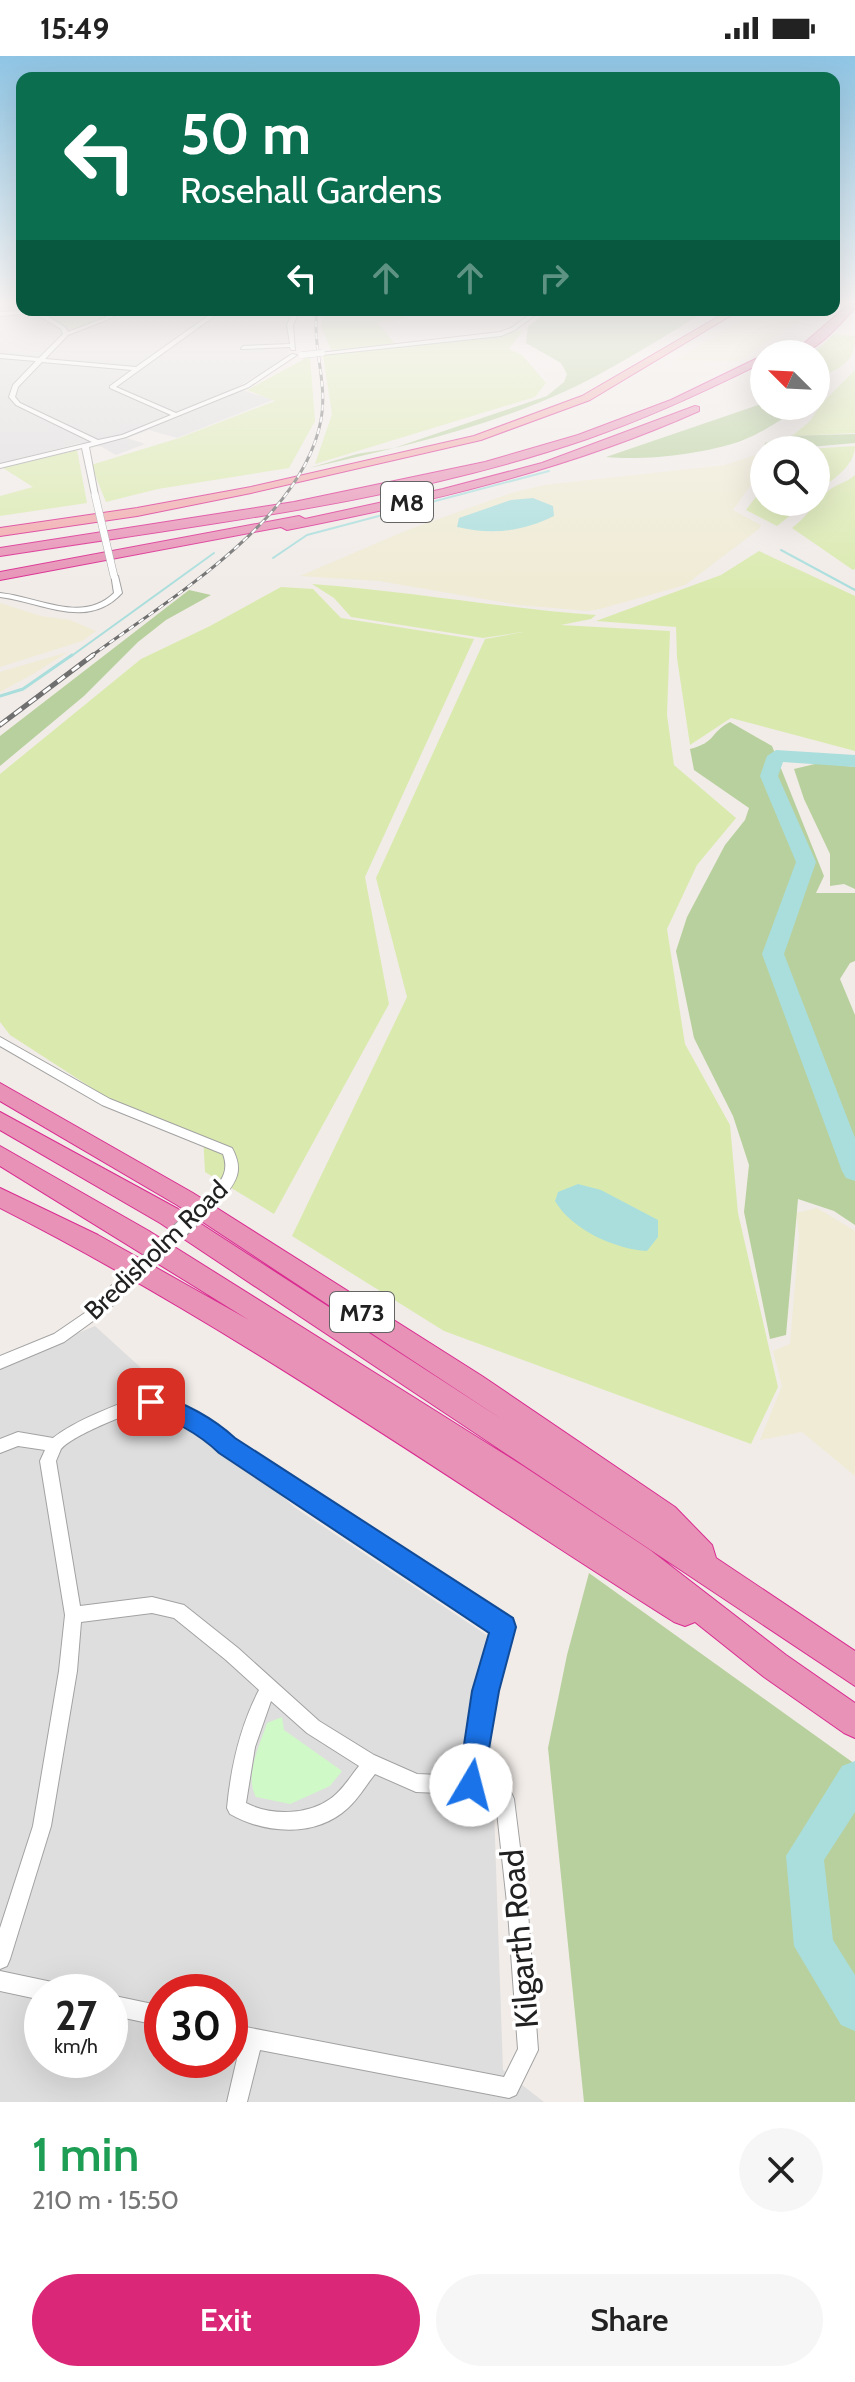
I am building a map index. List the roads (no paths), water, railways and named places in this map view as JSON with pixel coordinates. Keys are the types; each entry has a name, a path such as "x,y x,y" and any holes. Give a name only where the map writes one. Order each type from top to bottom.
{"highway":[{"path":"0,524 132,506 278,479 454,437 560,399"},
{"path":"0,532 137,512 251,490 477,438 582,399"},
{"name":"M8","path":"0,549 390,489 520,456 638,417 679,399"},
{"name":"M8","path":"0,576 91,558 384,501 562,457 711,402 605,447 480,484 258,531 91,558"},
{"name":"M8","path":"0,549 304,501 520,456"},
{"name":"M8","path":"0,562 384,501"},
{"name":"M73","path":"0,1091 185,1199 473,1384 665,1517 703,1562"},
{"name":"M73","path":"0,1120 169,1216 703,1562 727,1582 855,1670"},
{"name":"M73","path":"0,1155 344,1366 640,1560 684,1603"},
{"path":"0,1188 204,1290 344,1366"},
{"path":"0,1197 93,1242 684,1603 855,1722"}],"street":[{"path":"14,399 97,442"},
{"path":"138,399 174,414"},
{"path":"0,466 121,437 212,399"},
{"path":"0,595 31,598 70,610 88,610 116,597 85,445"},
{"name":"Bredisholm Road","path":"0,1041 106,1102 231,1153 234,1166 230,1181 217,1195 95,1312 59,1338 0,1363"},
{"path":"0,1959 42,1826 56,1753 73,1615 48,1461 55,1445 66,1436 137,1405 151,1402 170,1408 210,1429 227,1446 504,1627 486,1691 471,1785 416,1783 372,1763 313,1727 232,1654 178,1611 152,1605 73,1615"},
{"path":"0,1446 18,1439 55,1445"},
{"path":"268,1689 247,1734 238,1778 236,1808 247,1816 280,1820 311,1819 337,1806 372,1763"},
{"name":"Kilgarth Road","path":"248,2039 509,2088 528,2050 518,1912 505,1799 494,1786 471,1785"},
{"path":"0,1981 24,1986"},
{"path":"237,2102 252,2040"}],"water":[{"path":"533,498 553,506 554,516 530,526 506,530 482,531 457,527 459,518 511,500"},
{"path":"578,1184 601,1190 658,1220 658,1237 647,1251 608,1242 572,1221 555,1201 558,1192"}],"waterway":[{"path":"273,558 307,535 549,471"},
{"path":"781,550 855,590"},
{"path":"70,657 214,553"},
{"path":"0,696 23,689 72,655"},
{"path":"855,761 776,756 769,776 806,862 773,954 855,1171"},
{"path":"855,1779 805,1856 814,1946 855,2011"}],"railway":[{"path":"90,657 192,584 260,525 288,492 309,457 321,420 323,399"},
{"path":"0,725 93,655"}]}
